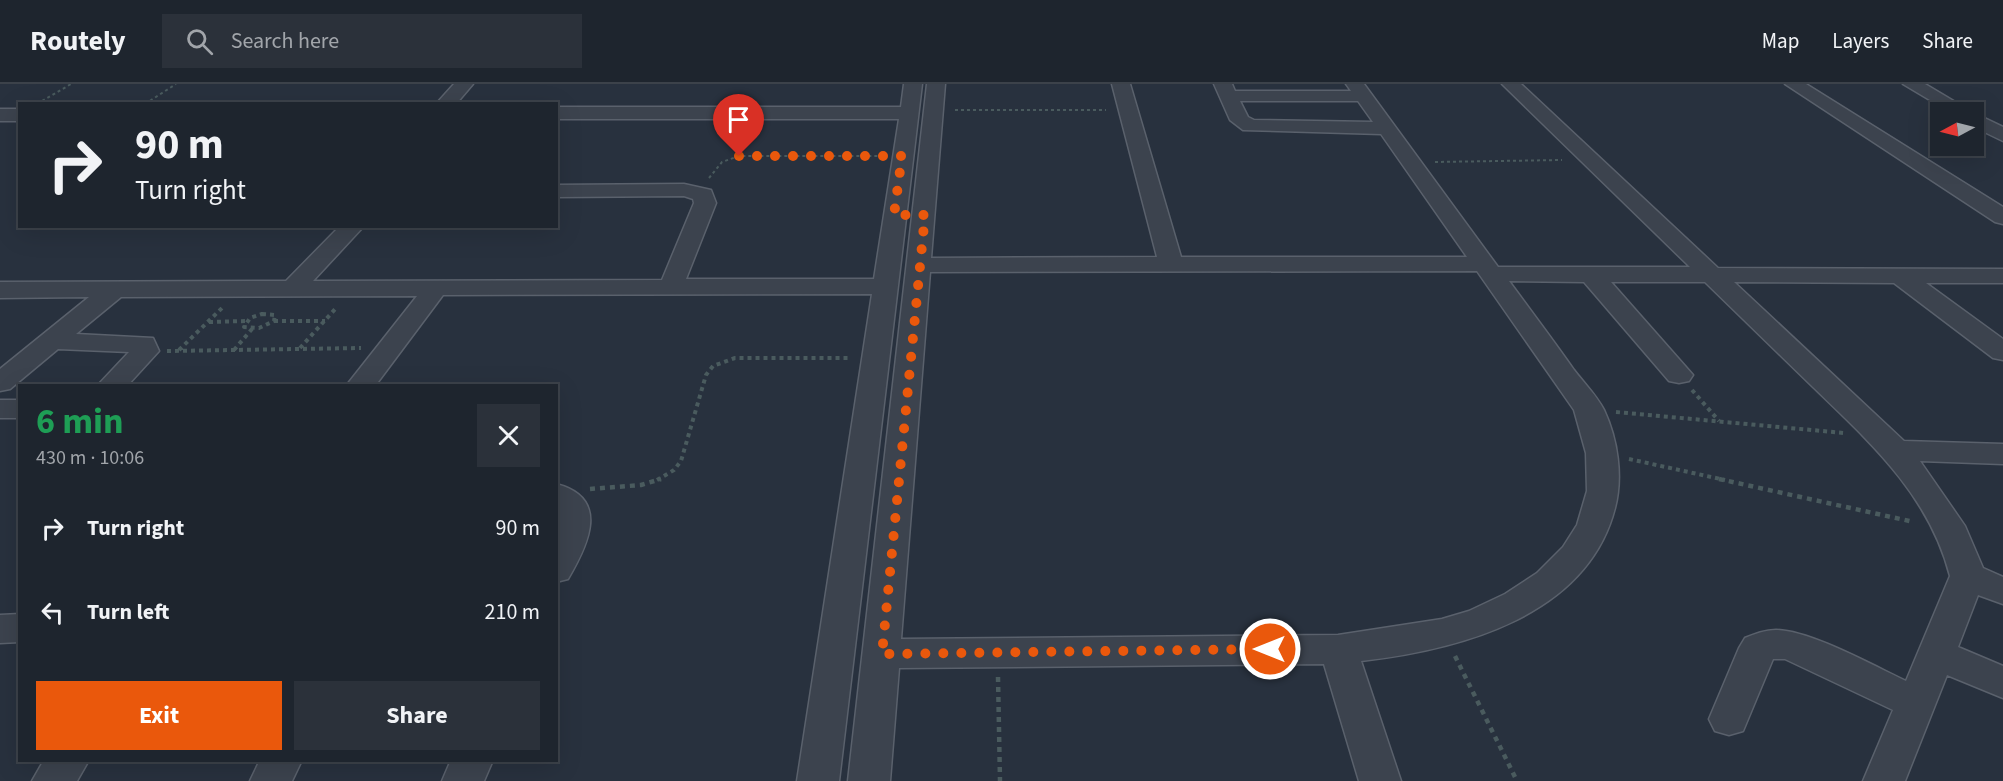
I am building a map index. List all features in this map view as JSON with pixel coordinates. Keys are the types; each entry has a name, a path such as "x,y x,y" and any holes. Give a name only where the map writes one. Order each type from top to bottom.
{"street":[{"path":"447,102 464,84"},
{"path":"913,84 926,102"},
{"path":"1121,84 1171,265"},
{"path":"1511,84 1888,443 1917,477 1963,556 1968,576 1884,781"},
{"path":"1794,84 2003,217"},
{"path":"1912,84 1945,102"},
{"path":"1229,98 1244,123 1259,127 1371,105"},
{"path":"1229,98 1371,105"},
{"path":"558,113 926,102"},
{"path":"912,147 925,215 870,773 819,773 894,215 912,147 926,102"},
{"path":"882,654 1338,649 1392,643 1443,633 1491,616 1531,595 1562,571 1586,543 1600,514 1606,484 1604,454 1589,410 1371,105"},
{"path":"0,115 18,115"},
{"path":"1984,125 2003,135"},
{"path":"558,191 684,190 698,193 705,199 705,203 671,287"},
{"path":"894,215 925,215"},
{"path":"292,289 351,228"},
{"path":"921,265 1490,269 1591,274 1713,276 2003,276"},
{"path":"1591,274 1679,375"},
{"path":"1900,276 2003,352"},
{"path":"0,290 885,286"},
{"path":"362,384 436,288"},
{"path":"0,384 115,289"},
{"path":"877,345 914,333"},
{"path":"52,341 138,342 146,347 145,351 113,384"},
{"path":"0,409 18,409"},
{"path":"1888,443 2003,454"},
{"path":"558,565 576,522 575,510 568,501 568,492"},
{"path":"854,521 895,522"},
{"path":"1968,576 2003,591"},
{"path":"0,628 18,628"},
{"path":"1729,719 1758,648 1768,643 1784,644 1801,650 1916,703"},
{"path":"1338,649 1380,781"},
{"path":"1936,654 2003,683"},
{"path":"53,781 67,762"},
{"path":"271,781 281,762"},
{"path":"463,781 471,762"}],"path":[{"path":"39,102 70,84"},
{"path":"148,102 176,84"},
{"path":"926,102 1128,110"},
{"path":"698,193 722,162 732,157 912,147"},
{"path":"1412,162 1590,160"},
{"path":"300,349 353,288"},
{"path":"179,350 242,289"},
{"path":"208,322 246,321 257,315 271,313 276,317 274,321"},
{"path":"246,321 244,327 253,329"},
{"path":"234,350 253,329 274,321 325,321"},
{"path":"568,492 655,481 673,473 681,461 706,375 719,362 735,358 877,345"},
{"path":"145,351 389,348"},
{"path":"1679,375 1719,422"},
{"path":"1589,410 1719,422 1888,443"},
{"path":"1604,454 1948,530"},
{"path":"1443,633 1517,781"},
{"path":"998,652 1000,781"}],"route":[{"path":"739,156 902,156 894,215 925,215 882,654 1270,649"}]}
